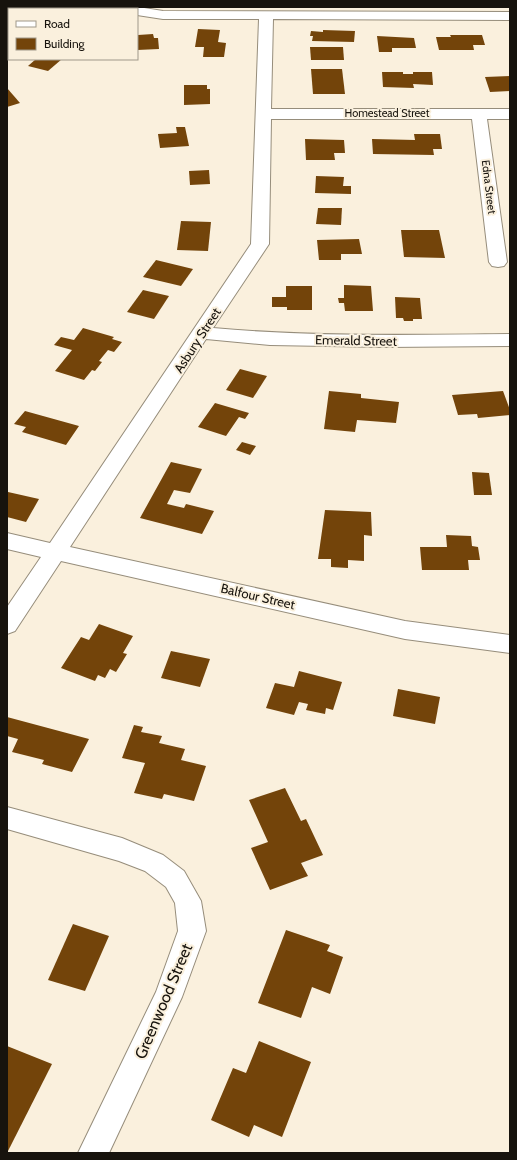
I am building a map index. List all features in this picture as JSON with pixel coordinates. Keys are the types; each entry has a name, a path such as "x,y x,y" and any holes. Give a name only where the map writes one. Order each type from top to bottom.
{"street":[{"path":"138,11 163,14 510,16"},
{"name":"Asbury Street","path":"7,626 260,244 266,15"},
{"name":"Edna Street","path":"479,113 498,262"},
{"name":"Homestead Street","path":"263,114 510,114"},
{"name":"Emerald Street","path":"202,333 270,339 385,341 510,340"},
{"name":"Balfour Street","path":"7,541 405,630 510,644"},
{"name":"Greenwood Street","path":"7,818 122,850 154,863 175,879 188,901 192,931 168,997 93,1153"}],"building":[{"path":"198,29 220,30 218,42 226,43 224,57 203,57 204,47 195,47"},
{"path":"323,30 355,31 354,42 312,41 313,36 310,36 311,31 323,32"},
{"path":"153,34 154,38 158,38 159,49 138,50 138,35"},
{"path":"450,35 482,35 485,45 473,45 474,50 439,50 436,37 451,37"},
{"path":"377,36 414,38 416,48 392,48 392,52 379,52"},
{"path":"310,47 343,47 344,60 311,60"},
{"path":"35,60 61,60 48,71 28,66"},
{"path":"311,69 342,69 345,94 313,94"},
{"path":"382,72 403,72 403,74 413,74 413,72 432,72 433,85 413,84 414,88 383,87"},
{"path":"510,76 510,91 490,92 485,77"},
{"path":"184,85 207,85 207,89 210,89 210,104 184,105"},
{"path":"7,88 20,103 7,107"},
{"path":"176,127 185,127 189,146 160,148 158,134 177,133"},
{"path":"414,134 440,134 442,149 433,149 434,155 373,154 372,139 415,140"},
{"path":"305,139 344,140 345,153 334,153 335,160 306,160"},
{"path":"209,170 210,184 190,185 189,171"},
{"path":"316,176 344,177 343,186 351,186 351,194 315,193"},
{"path":"318,208 342,208 341,225 316,224"},
{"path":"181,221 211,222 208,251 177,250"},
{"path":"401,230 439,230 445,258 404,257"},
{"path":"359,239 362,254 341,254 341,260 319,260 317,240"},
{"path":"156,260 193,269 181,286 143,277"},
{"path":"344,285 371,286 373,311 345,311 344,303 339,303 338,298 344,298"},
{"path":"286,286 312,286 312,310 287,310 287,307 272,307 272,297 286,297"},
{"path":"143,290 169,296 154,319 127,312"},
{"path":"395,297 420,298 422,319 404,321 403,318 396,318"},
{"path":"83,328 114,337 112,339 122,342 114,352 108,350 99,361 102,362 95,371 92,370 84,380 55,371 72,350 54,345 61,337 74,340"},
{"path":"240,369 267,376 253,398 226,390"},
{"path":"329,391 361,394 361,398 399,402 396,423 357,420 355,432 324,429"},
{"path":"503,391 510,410 510,415 478,418 477,414 458,415 452,395"},
{"path":"215,403 249,413 245,419 239,417 226,436 198,427"},
{"path":"25,411 79,426 66,445 22,432 26,427 14,424"},
{"path":"242,442 256,446 250,455 236,450"},
{"path":"171,462 202,469 190,493 174,490 167,504 184,508 186,504 214,511 202,534 140,518"},
{"path":"472,472 489,473 492,495 474,495"},
{"path":"8,492 39,499 26,522 7,517"},
{"path":"325,510 371,512 372,536 364,535 364,561 348,560 348,568 331,567 331,559 318,559"},
{"path":"446,535 471,536 472,546 478,547 480,560 468,560 469,570 422,570 420,547 447,547"},
{"path":"99,624 133,636 123,653 127,654 116,672 110,669 105,678 98,675 95,681 61,668 81,637 89,640"},
{"path":"171,651 210,659 200,687 161,678"},
{"path":"299,671 342,682 333,710 326,708 325,714 306,710 308,704 299,702 294,715 266,708 275,683 294,687"},
{"path":"398,689 440,697 435,724 393,716"},
{"path":"7,717 89,739 72,772 42,764 44,760 12,752 18,739 7,736"},
{"path":"134,725 143,727 141,732 162,736 159,743 185,749 181,760 206,766 194,801 164,794 162,799 134,793 145,763 122,758"},
{"path":"285,788 301,821 306,819 323,855 301,863 308,876 270,890 251,848 268,842 249,800"},
{"path":"73,924 109,936 85,991 48,980"},
{"path":"286,930 330,945 327,951 343,957 330,994 312,987 301,1018 258,1003"},
{"path":"259,1041 311,1062 282,1137 254,1125 249,1137 211,1120 233,1068 246,1073"},
{"path":"7,1046 52,1064 7,1153"}]}
